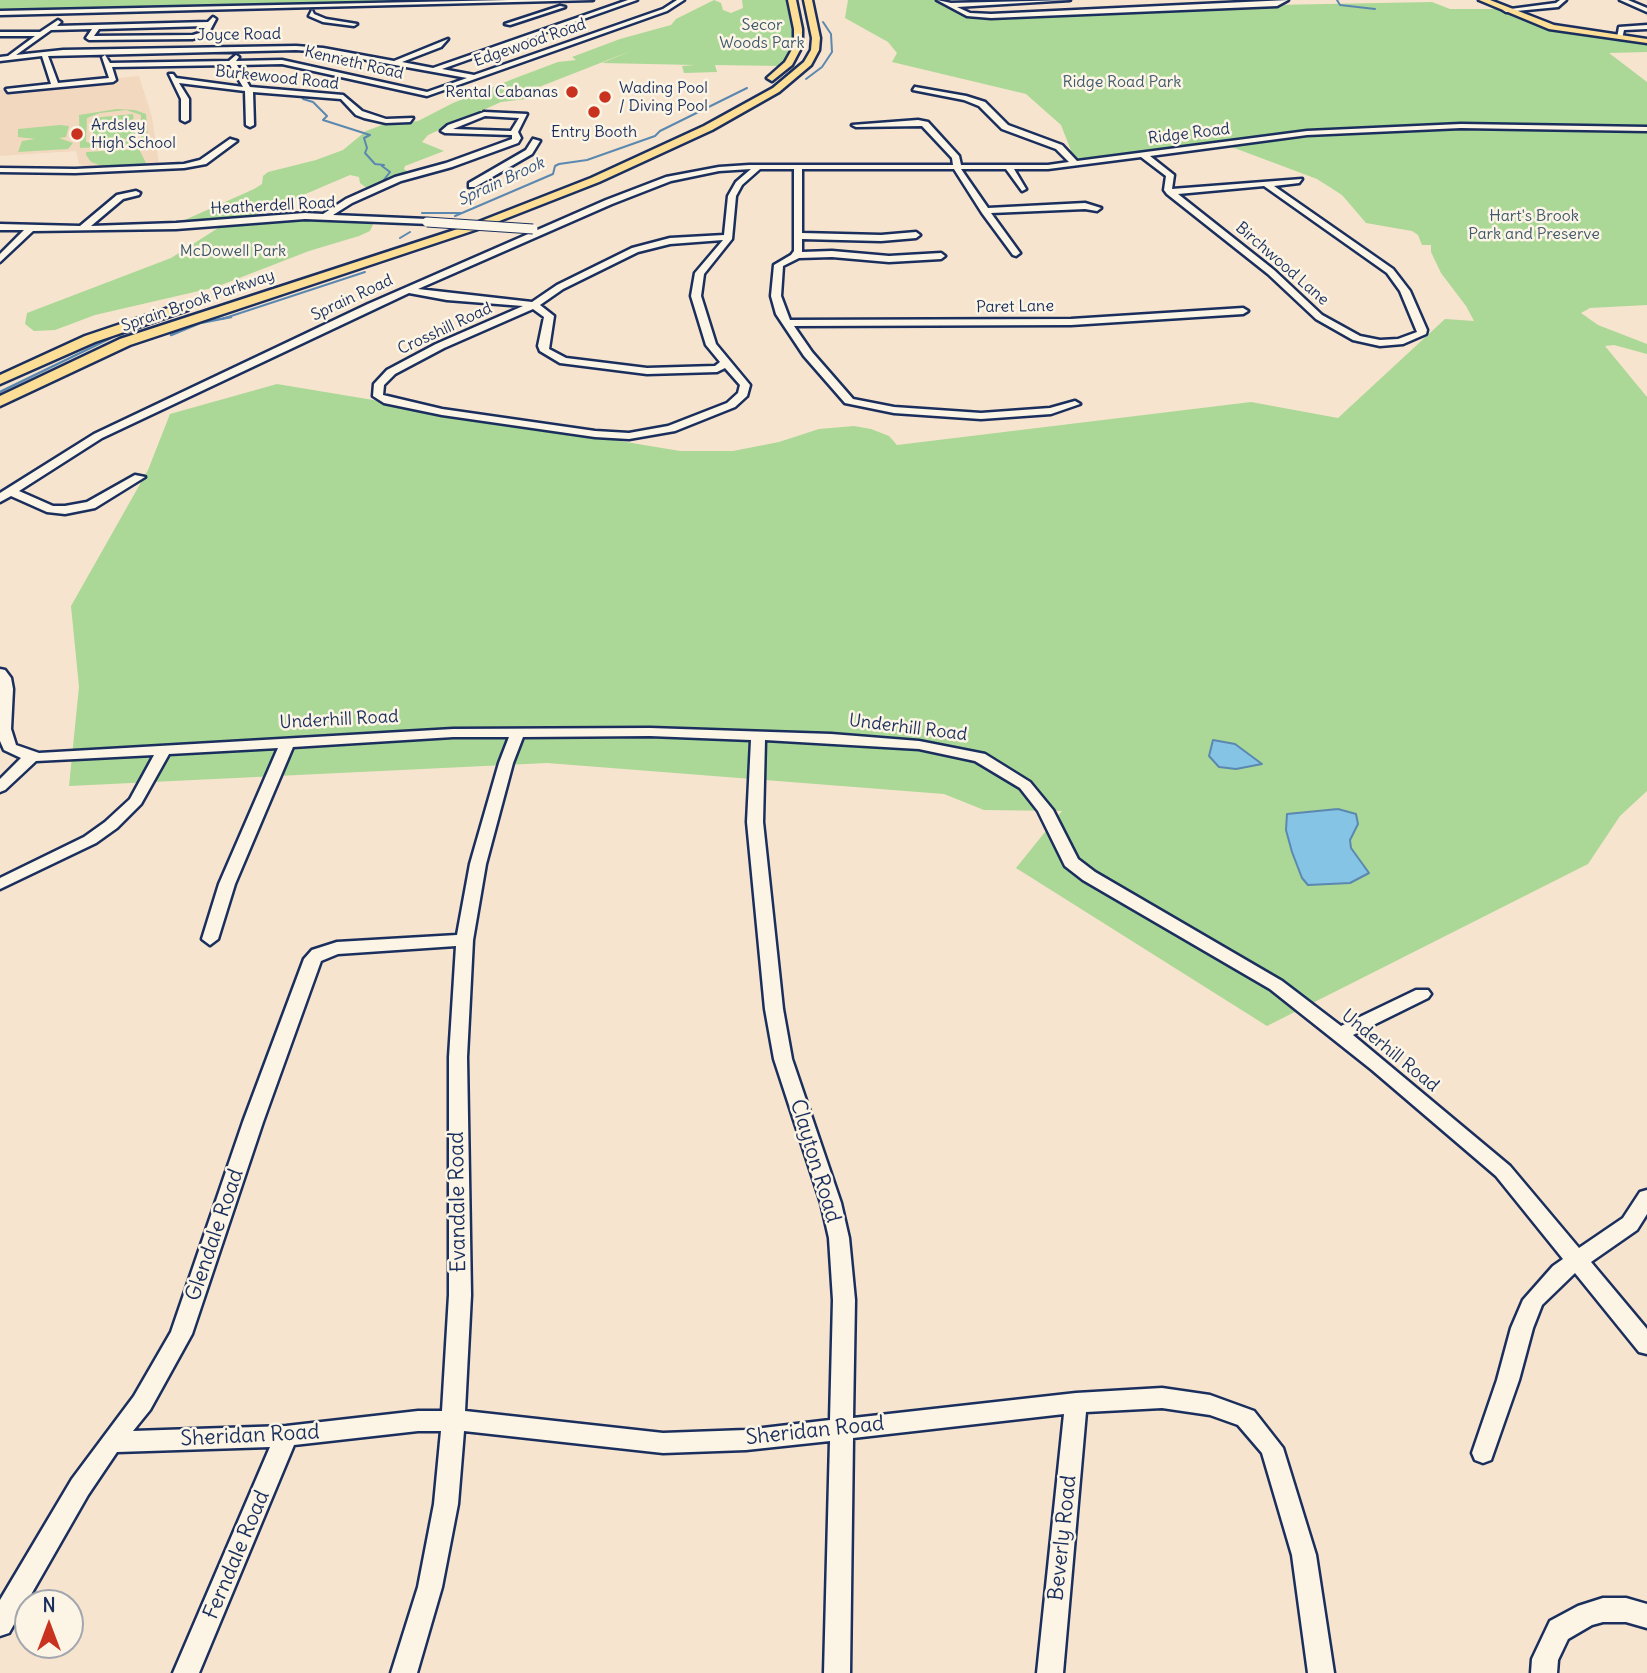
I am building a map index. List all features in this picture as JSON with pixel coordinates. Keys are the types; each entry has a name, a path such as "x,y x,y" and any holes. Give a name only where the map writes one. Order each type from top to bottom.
{"highway":[{"name":"Sprain Brook Parkway","path":"0,380 90,339 478,216 595,168 724,108 769,80 792,58 799,37 792,0"},
{"name":"Sprain Brook Parkway","path":"0,402 64,369 146,334 487,222 595,180 698,133 776,90 808,63 815,50 817,38 808,0"}],"main road":[{"path":"1483,0 1552,27 1646,41"}],"street":[{"path":"508,24 573,0"},
{"path":"0,13 314,9 590,0"},
{"path":"434,70 634,0"},
{"name":"Edgewood Road","path":"426,94 676,6 681,0"},
{"path":"940,0 962,12 978,16 1277,4 1285,0"},
{"path":"948,5 992,1 1067,0"},
{"path":"1136,0 1146,9"},
{"path":"1506,10 1558,5 1563,0"},
{"path":"1623,0 1647,10"},
{"path":"503,3 511,43"},
{"path":"97,27 88,37 202,36 218,9"},
{"path":"314,9 359,11"},
{"path":"314,9 311,15 325,21 354,24"},
{"path":"9,58 70,12"},
{"path":"50,28 210,24"},
{"path":"1620,38 1621,28 1647,27"},
{"path":"554,29 567,31"},
{"path":"580,33 594,35"},
{"path":"0,34 42,34"},
{"path":"130,51 141,38"},
{"path":"394,62 439,46 446,40"},
{"path":"11,47 23,47"},
{"path":"243,48 232,62 250,90 250,125"},
{"name":"Joyce Road","path":"0,59 44,53 103,51 310,49 476,77"},
{"path":"8,90 113,80 103,51"},
{"path":"44,53 55,86"},
{"name":"Kenneth Road","path":"107,65 282,62 426,94"},
{"path":"166,64 185,99 184,120"},
{"path":"321,70 343,97"},
{"name":"Burkewood Road","path":"175,80 250,90 343,97 359,113 367,116 386,121 411,120"},
{"path":"915,89 966,98 982,104 1004,127 1059,147 1074,163"},
{"path":"326,216 349,201 398,179 483,154 514,141 524,116 480,115 445,131 516,134"},
{"path":"856,125 923,123 956,158 958,173 1016,253"},
{"name":"Ridge Road","path":"734,168 1048,167 1320,133 1461,126 1647,129"},
{"path":"0,170 75,171 184,166 203,162 233,141"},
{"path":"472,185 528,152 536,141"},
{"name":"Birchwood Lane","path":"1142,154 1170,175 1170,192 1271,272 1310,311 1340,330 1380,343 1399,342 1421,334 1422,330 1405,291 1390,271 1266,184"},
{"path":"735,371 711,345 696,296 700,273 728,237 732,196 739,184 758,167"},
{"path":"797,255 798,167"},
{"path":"1009,167 1022,189"},
{"name":"Sprain Road","path":"0,499 99,436 408,290 648,185 734,168"},
{"path":"1170,192 1299,181"},
{"path":"83,228 120,197 136,193"},
{"path":"985,211 1085,206 1097,208"},
{"name":"Heatherdell Road","path":"0,227 176,226 326,216 546,230"},
{"path":"0,259 31,228"},
{"path":"799,236 881,238 916,235"},
{"name":"Crosshill Road","path":"728,237 683,238 635,250 576,278 534,305 451,341 391,372 382,378 376,391 383,399 414,407 578,432 642,436 671,429 731,405 743,394 745,385 735,371"},
{"path":"941,256 889,259 832,254 797,255 779,265 776,271 776,296 786,323 849,401 927,414 981,416 1051,411 1075,404"},
{"path":"408,290 447,297 493,299 534,305 549,316 543,346 545,351 564,361 647,372 717,369 735,371"},
{"name":"Paret Lane","path":"786,323 1058,322 1243,312"},
{"path":"717,369 727,362"},
{"path":"12,492 51,509 65,510 91,505 139,477"},
{"path":"0,673 6,689 4,729 9,747 33,755 0,787"},
{"name":"Underhill Road","path":"33,755 62,757 288,742 518,732 758,736 919,745 980,757 1025,785 1045,810 1071,862 1089,876 1276,985 1340,1034 1503,1171 1647,1345"},
{"name":"Evandale Road","path":"404,1673 430,1587 446,1504 453,1422 460,1295 457,1112 465,940 478,864 506,763 518,732"},
{"name":"Clayton Road","path":"758,736 755,822 774,1009 783,1059 831,1203 839,1238 844,1300 837,1673"},
{"path":"210,939 227,884 288,742"},
{"path":"0,884 90,840 111,825 136,801 164,750"},
{"name":"Glendale Road","path":"0,1624 80,1488 142,1403 181,1334 253,1122 313,960 318,954 337,948 465,940"},
{"path":"1340,1034 1422,994"},
{"path":"1483,1453 1508,1380 1522,1328 1534,1300 1560,1272 1630,1224 1647,1198"},
{"name":"Sheridan Road","path":"111,1442 286,1436 418,1422 453,1422 663,1443 746,1440 1076,1403 1162,1398 1210,1405 1246,1418 1272,1448 1304,1555 1321,1673"},
{"name":"Beverly Road","path":"1050,1673 1076,1403"},
{"name":"Ferndale Road","path":"186,1673 286,1436"},
{"path":"1544,1673 1545,1658 1559,1630 1603,1610 1626,1610 1647,1616"}],"shaded area":[{"name":"Ardsley High School","path":"139,76 152,117 159,165 87,168 79,164 76,151 0,156 0,90"}],"green space":[{"path":"0,0 543,0 0,12"},
{"name":"Secor Woods Park","path":"714,0 721,3 723,10 731,13 743,8 742,0 786,0 793,37 788,56 781,66 715,65 717,72 684,73 682,66 695,65 602,63 636,49 539,87 526,99 501,102 428,135 422,142 444,151 405,166 404,169 408,172 368,189 360,183 359,177 350,175 254,216 178,223 254,189 262,184 263,176 268,172 343,150 366,131 382,125 418,121 453,103 518,77 558,62 576,60 572,57 620,39 671,25 676,19"},
{"name":"Ridge Road Park","path":"848,0 937,0 963,15 984,17 1273,5 1432,2 1450,9 1502,9 1538,24 1647,44 1647,52 1609,53 1647,82 1647,128 1507,125 1313,132 1075,161 1061,125 1026,94 892,62 897,53 888,42 845,18"},
{"path":"117,109 135,110 146,114 148,137 122,146 80,148 79,115","holes":["126,110 141,115 141,138 110,145 86,142 87,118 100,113"]},
{"path":"133,114 136,138 93,142 93,118"},
{"path":"69,126 66,137 59,138 73,143 68,149 18,152 22,141 35,139 18,137 18,129"},
{"name":"Hart's Brook Park and Preserve","path":"1452,128 1647,130 1647,305 1590,308 1581,313 1598,325 1647,344 1647,354 1614,345 1605,346 1647,397 1647,791 1620,816 1588,864 1267,1026 1016,868 1062,811 984,810 944,794 547,763 69,786 79,687 71,606 148,470 170,414 277,384 680,451 733,451 779,442 819,429 854,426 889,436 897,445 1251,402 1338,418 1445,319 1474,321 1441,273 1431,252 1431,245 1422,245 1418,235 1412,231 1366,223 1342,195 1317,179 1229,146 1291,136"},
{"path":"139,149 147,165 102,166 91,162 86,155 86,152"},
{"name":"McDowell Park","path":"299,217 375,220 370,231 359,236 309,251 216,287 95,315 55,330 34,331 25,324 27,313 171,258 226,223"}],"water":[{"path":"1213,740 1235,744 1262,764 1236,769 1219,767 1209,756"},
{"path":"1338,809 1356,814 1358,824 1350,840 1351,848 1369,873 1350,883 1308,885 1302,878 1292,852 1286,830 1287,814"}],"waterway":[{"path":"1337,0 1340,5 1375,9"},
{"name":"Sprain Brook","path":"806,79 822,67 832,52 831,34 823,22"},
{"name":"Sprain Brook","path":"455,216 553,174 555,166 559,164 587,160 655,136 660,131 747,88"},
{"path":"301,94 303,99 313,102 327,116 323,120 370,135 364,138 367,148 365,153 375,164 384,165 382,166 390,172 383,181 366,190"},
{"path":"422,213 461,213"},
{"name":"Sprain Brook","path":"400,238 410,232"},
{"name":"Sprain Brook","path":"224,318 365,272"},
{"name":"Sprain Brook","path":"224,318 231,317"},
{"name":"Sprain Brook","path":"171,335 200,323 224,318"},
{"name":"Sprain Brook","path":"0,392 111,338"}],"place":[{"name":"Rental Cabanas","path":"572,92"},
{"name":"Wading Pool / Diving Pool","path":"605,97"},
{"name":"Entry Booth","path":"594,112"},
{"name":"Ardsley High School","path":"77,134"}]}
